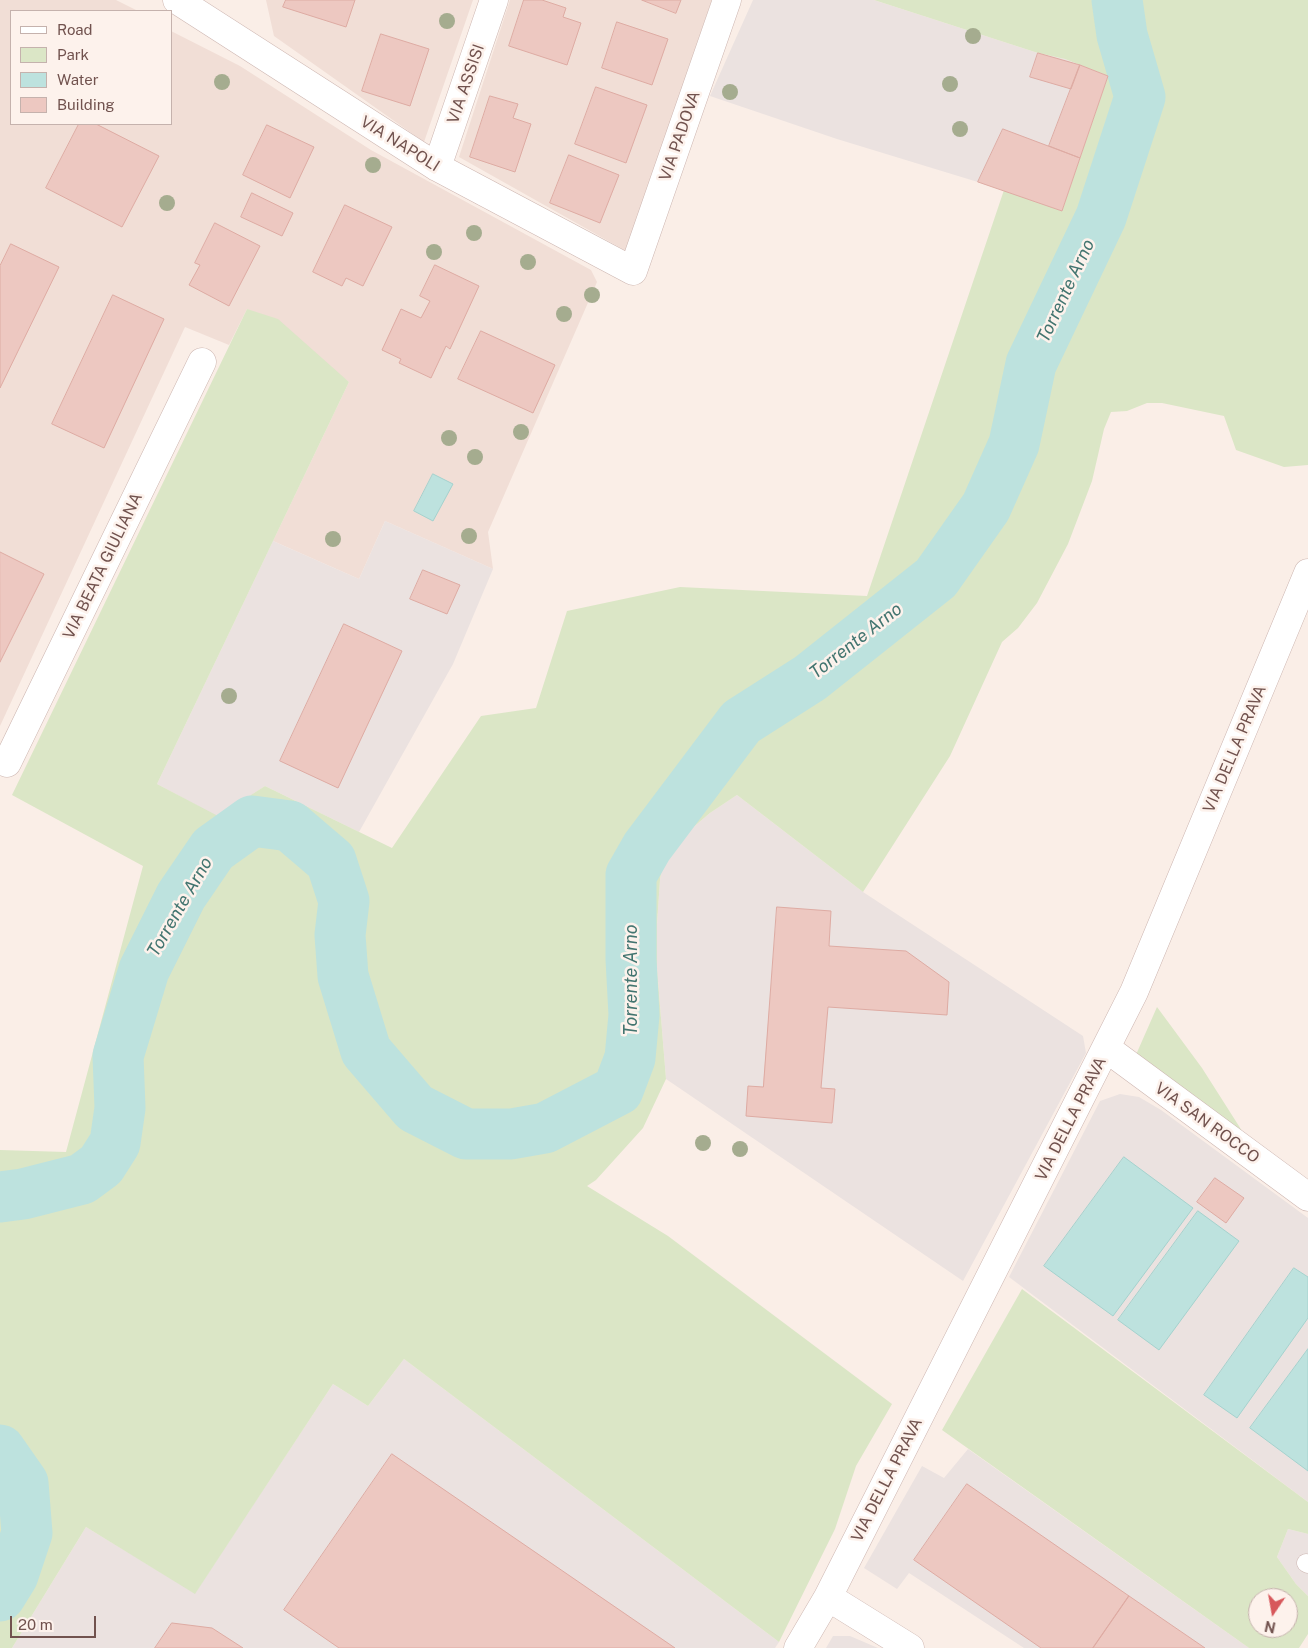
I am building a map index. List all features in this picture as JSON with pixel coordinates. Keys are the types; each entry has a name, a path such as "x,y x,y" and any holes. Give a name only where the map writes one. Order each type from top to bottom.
{"street":[{"name":"VIA NAPOLI","path":"177,0 437,167 633,271"},
{"name":"VIA ASSISI","path":"437,167 494,0"},
{"name":"VIA PADOVA","path":"633,271 727,0"},
{"name":"VIA BEATA GIULIANA","path":"0,760 7,763 202,362"},
{"name":"VIA DELLA PRAVA","path":"798,1648 828,1596 1134,992 1308,573"},
{"name":"VIA SAN ROCCO","path":"1106,1048 1308,1197"},
{"path":"828,1596 910,1648"}],"shaded area":[{"path":"0,0 116,0 136,10 10,10 10,125 172,125 172,32 240,66 371,150 591,270 597,282 488,532 493,569 385,521 359,579 273,541 349,382 247,309 229,345 185,327 0,726"},
{"path":"266,0 473,0 424,142 274,36"},
{"path":"510,0 712,0 626,251 459,157"},
{"path":"753,0 874,0 1038,53 1065,59 1108,76 1062,211 1004,190 837,139 710,96"},
{"path":"385,521 493,569 453,664 359,832 265,786 218,817 157,784 273,541 359,579"},
{"path":"737,795 863,892 1083,1036 1086,1053 963,1281 666,1079 657,969 657,924 662,867 668,855 683,836 710,813"},
{"path":"1120,1094 1139,1097 1161,1110 1308,1218 1308,1502 1009,1277 1100,1101"},
{"path":"404,1359 779,1642 775,1648 12,1648 86,1527 195,1593 333,1384 368,1406"},
{"path":"968,1449 1249,1648 1024,1648 909,1573 897,1589 864,1568 922,1466 944,1478"},
{"path":"1288,1529 1308,1534 1308,1596 1296,1584 1277,1557"},
{"path":"833,1636 850,1636 878,1648 826,1648"}],"green space":[{"path":"874,0 1308,0 1308,465 1284,467 1236,450 1224,416 1162,403 1147,403 1127,411 1111,412 1104,429 1092,481 1068,544 1037,603 1018,628 1002,642 950,756 863,892 737,795 710,813 683,836 668,855 662,867 657,924 657,969 666,1079 643,1128 596,1180 587,1186 668,1236 892,1404 856,1466 835,1529 779,1642 404,1359 368,1406 333,1384 195,1594 86,1527 12,1648 0,1648 0,1150 66,1152 143,866 12,795 247,309 278,319 349,382 157,784 218,816 265,786 392,848 481,716 536,708 567,611 680,587 867,596 1004,190 1062,211 1108,76 1065,59 1038,53"},
{"path":"1157,1007 1202,1068 1244,1134 1135,1057"},
{"path":"1022,1289 1308,1502 1308,1534 1288,1529 1277,1557 1296,1584 1308,1596 1308,1634 1299,1648 1249,1648 942,1430"}],"water":[{"path":"433,474 453,484 433,521 414,511"},
{"path":"1124,1157 1193,1208 1113,1316 1044,1266"},
{"path":"1198,1211 1239,1241 1159,1350 1118,1320"},
{"path":"1294,1268 1308,1277 1308,1318 1237,1418 1204,1395"},
{"path":"1308,1349 1308,1471 1250,1428"}],"building":[{"path":"286,0 355,0 346,27 283,7"},
{"path":"524,0 542,0 566,8 563,17 581,23 567,65 509,46"},
{"path":"642,0 681,0 676,13"},
{"path":"617,22 668,39 652,85 602,68"},
{"path":"381,34 429,49 410,106 362,91"},
{"path":"1038,53 1080,65 1071,89 1030,77"},
{"path":"1080,65 1108,76 1080,158 1049,146"},
{"path":"596,87 647,105 626,163 575,144"},
{"path":"490,96 518,104 513,118 531,124 515,172 470,157"},
{"path":"78,125 98,125 159,156 122,227 46,188"},
{"path":"267,125 314,147 290,198 243,175"},
{"path":"1003,129 1080,158 1062,211 978,182"},
{"path":"569,155 619,175 600,223 550,203"},
{"path":"252,193 293,213 282,236 241,217"},
{"path":"345,205 392,227 363,286 346,278 342,286 313,272"},
{"path":"215,223 260,246 229,306 189,285 200,265 195,263"},
{"path":"11,244 59,267 0,388 0,266"},
{"path":"435,265 479,286 450,349 446,346 431,378 399,363 401,359 382,350 401,309 421,318 430,301 420,296"},
{"path":"113,295 164,319 104,448 52,424"},
{"path":"481,331 555,365 533,413 458,379"},
{"path":"0,552 44,574 0,662"},
{"path":"423,570 460,585 447,614 410,599"},
{"path":"344,624 402,651 338,788 280,761"},
{"path":"777,907 831,911 829,946 906,951 949,982 947,1015 828,1007 821,1088 835,1089 832,1123 746,1116 748,1086 763,1087"},
{"path":"1215,1178 1244,1198 1226,1223 1197,1202"},
{"path":"392,1454 675,1648 339,1648 284,1610"},
{"path":"967,1484 1129,1596 1093,1648 1041,1648 914,1560"},
{"path":"1129,1596 1205,1648 1093,1648"},
{"path":"172,1623 212,1628 243,1648 155,1648"}],"waterway":[{"name":"Torrente Arno","path":"0,1197 23,1194 82,1179 101,1165 115,1143 120,1108 118,1056 144,970 181,896 213,849 252,821 290,826 331,861 344,901 340,935 343,976 366,1051 415,1108 466,1134 511,1134 545,1128 618,1090 630,1058 634,1015 631,959 631,875 647,847 741,722 810,678 936,578 986,507 1014,444 1031,364 1101,217 1140,97 1122,35 1117,0"},
{"name":"Torrente Arno","path":"0,1450 23,1483 27,1533 13,1575 0,1596"}]}
